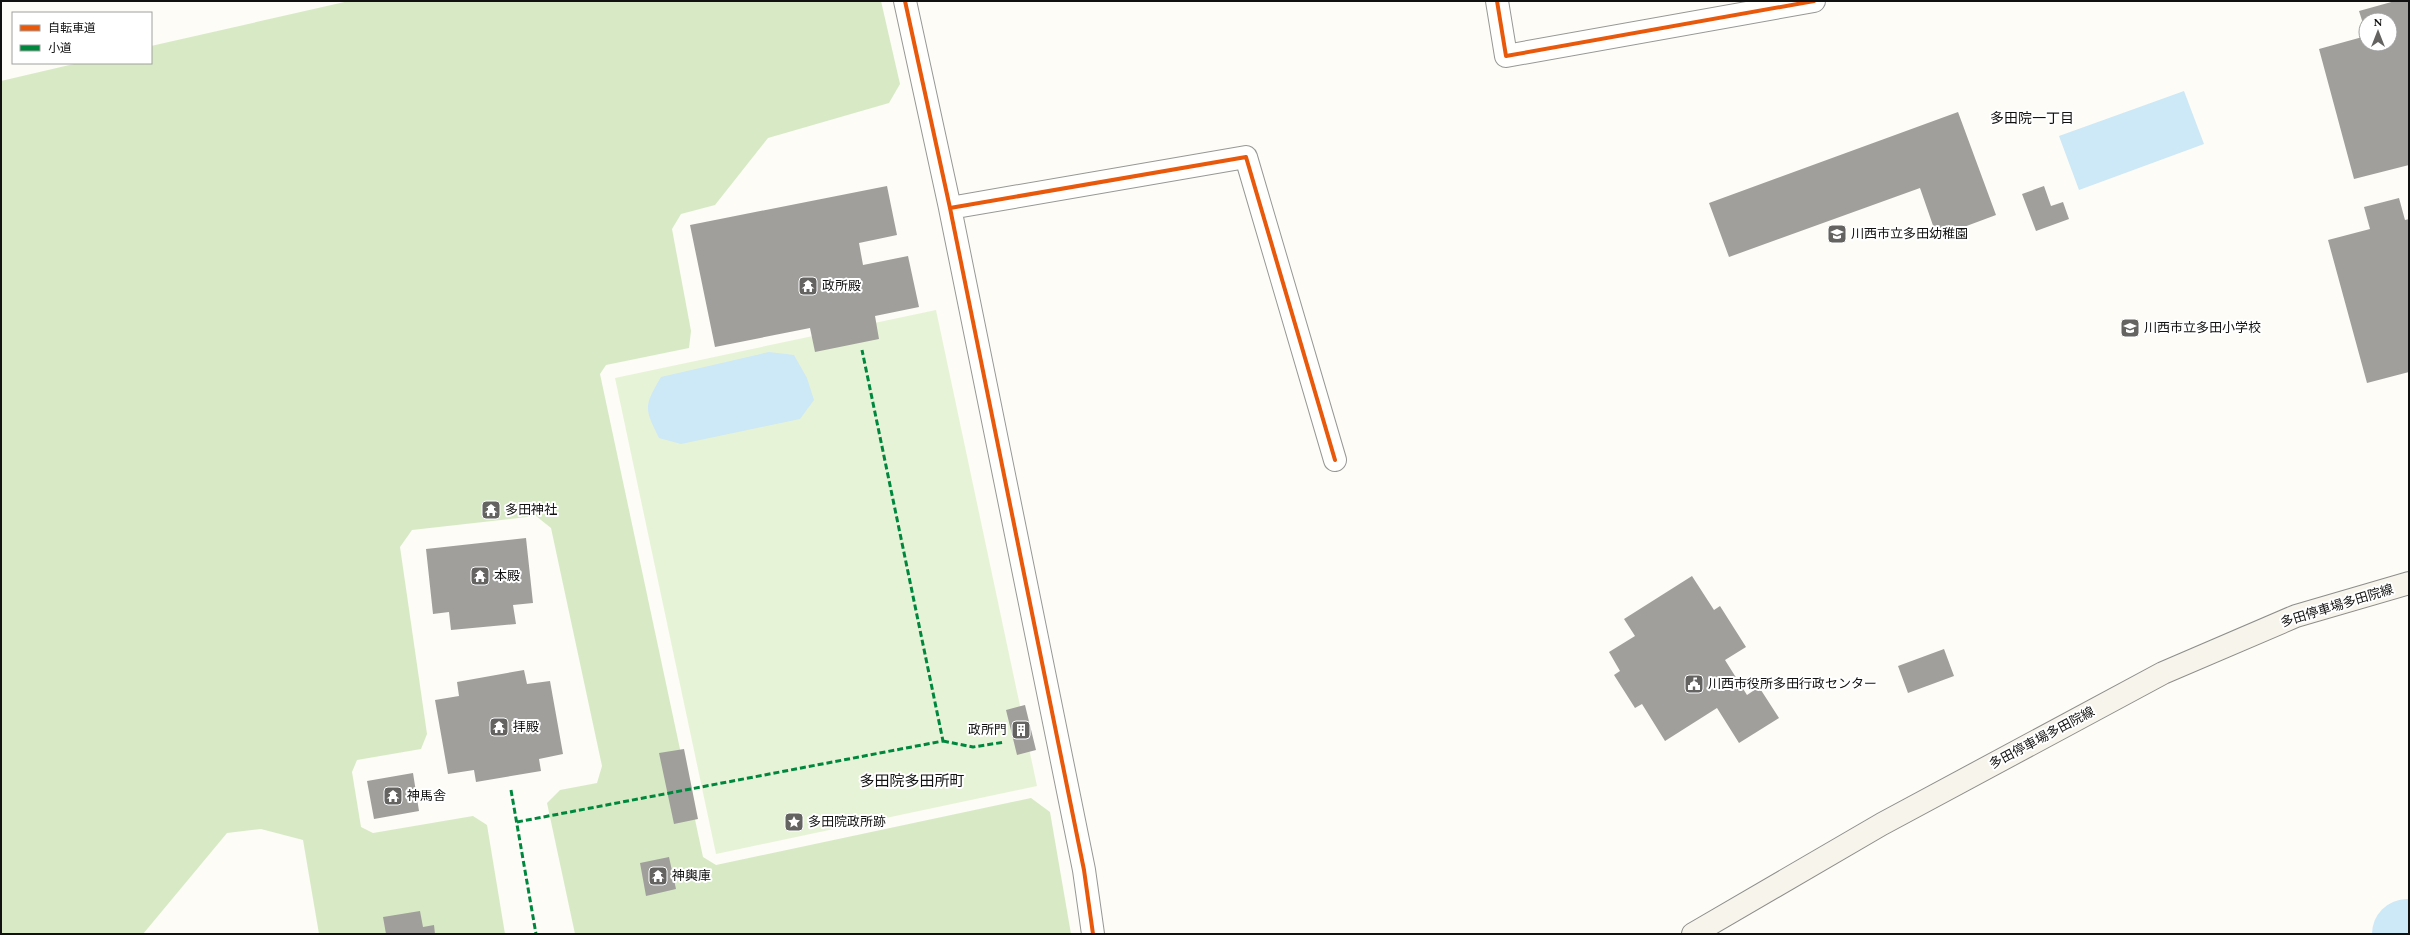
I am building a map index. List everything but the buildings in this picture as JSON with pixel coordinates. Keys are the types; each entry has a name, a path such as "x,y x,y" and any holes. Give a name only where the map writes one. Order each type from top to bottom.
{"main road":[{"name":"多田停車場多田院線","path":"1693,934 1882,824 2163,673 2296,616 2409,583"}],"street":[{"path":"905,1 950,208 1083,863 1093,934"},
{"path":"1497,1 1506,56 1814,1"},
{"path":"950,208 1246,157 1335,460"}],"green space":[{"name":"多田神社","path":"349,1 881,1 900,84 889,103 768,138 715,205 681,214 672,229 691,331 689,348 606,365 600,374 703,857 716,865 1031,798 1050,812 1071,934 575,934 547,803 560,790 597,783 602,766 551,528 536,516 412,530 400,547 427,734 421,749 357,760 352,772 361,827 373,833 473,816 487,825 505,934 319,934 303,840 261,829 227,833 143,934 1,934 1,81 74,64 152,64 152,46"},
{"path":"936,310 1037,786 716,854 615,378"}],"water":[{"path":"2184,91 2204,144 2079,190 2059,136"},
{"path":"769,352 794,355 807,378 814,400 800,419 681,444 659,438 651,420 648,407 651,395 661,377"}],"marked path":[{"path":"517,822 943,741 862,350"},
{"path":"943,741 973,747 1005,742"},
{"path":"511,790 536,934"}],"cycle path":[{"path":"905,1 950,208 1246,157 1335,460"},
{"path":"1497,1 1506,56 1814,1"},
{"path":"950,208 1084,870 1093,934"}],"place":[{"name":"川西市立多田幼稚園","path":"1837,234"},
{"name":"政所殿","path":"808,286"},
{"name":"川西市立多田小学校","path":"2130,328"},
{"name":"多田神社","path":"491,510"},
{"name":"本殿","path":"480,576"},
{"name":"川西市役所多田行政センター","path":"1694,684"},
{"name":"拝殿","path":"499,727"},
{"name":"政所門","path":"1021,730"},
{"name":"神馬舎","path":"393,796"},
{"name":"多田院政所跡","path":"794,822"},
{"name":"神輿庫","path":"658,876"}],"district":[{"name":"多田院一丁目","path":"2032,118"},
{"name":"多田院多田所町","path":"912,781"}]}
